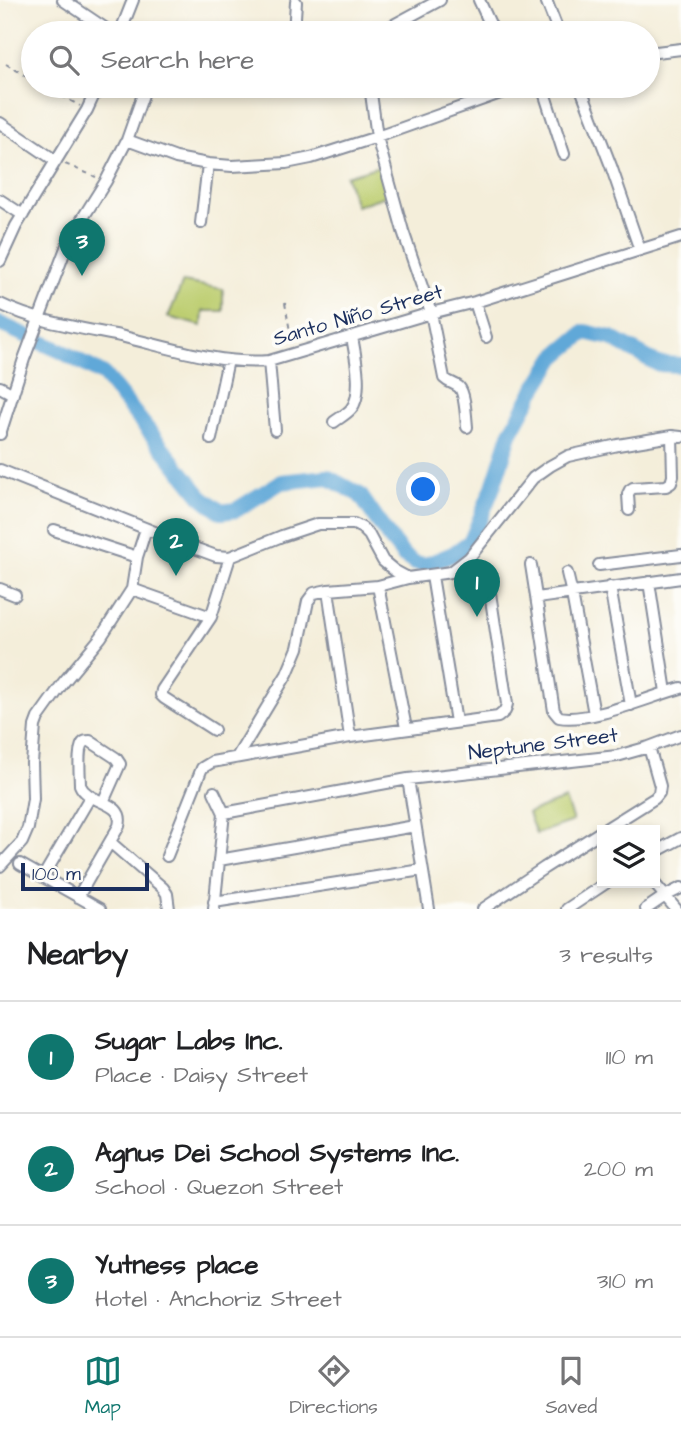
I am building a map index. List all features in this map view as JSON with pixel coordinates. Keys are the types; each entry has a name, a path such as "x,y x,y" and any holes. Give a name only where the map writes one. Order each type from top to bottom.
{"street":[{"path":"63,0 94,21"},
{"path":"125,21 133,0"},
{"path":"401,21 440,0"},
{"path":"479,0 489,21"},
{"path":"546,0 554,21"},
{"path":"295,21 296,2"},
{"path":"660,52 681,49"},
{"path":"0,261 16,226 92,98"},
{"path":"0,433 24,359 69,240 106,181 127,141 142,98"},
{"path":"372,98 377,137 403,231 431,313 444,379 463,393 467,426"},
{"path":"127,141 176,158 208,164 232,166 286,163 377,137 486,98"},
{"path":"546,98 564,154"},
{"path":"585,98 640,250"},
{"path":"0,123 56,161"},
{"path":"201,223 208,164"},
{"path":"0,200 23,215"},
{"name":"Santo Niño Street","path":"0,304 38,323 251,363 295,355 681,237"},
{"path":"475,302 486,337"},
{"path":"334,422 351,409 356,394 356,358 352,337"},
{"path":"211,439 228,360"},
{"path":"269,361 275,430"},
{"path":"0,387 13,394"},
{"path":"237,757 293,662 308,601 314,593 378,586 408,578 451,572 461,566 477,548 533,478 550,466 568,456 618,445 676,437 671,483 666,486 630,490 629,510"},
{"path":"0,470 216,556 230,557 318,524 354,524 369,535 383,561 408,578"},
{"path":"0,866 22,842 28,828 33,799 32,763 38,718 101,637 132,589 137,558 146,529"},
{"path":"54,530 137,558"},
{"path":"599,565 681,555"},
{"path":"214,730 161,695 211,617 230,557"},
{"path":"531,565 554,711 559,716 562,718 594,714 681,688"},
{"path":"167,856 202,768 212,762 406,728 498,717 505,712 507,704 488,580 482,574 461,566"},
{"path":"567,573 594,714"},
{"path":"432,576 456,722"},
{"path":"537,598 681,578"},
{"path":"649,582 666,692"},
{"path":"378,586 406,728"},
{"path":"610,587 631,705"},
{"path":"0,589 15,595"},
{"path":"132,589 211,617"},
{"path":"328,590 350,737"},
{"name":"Neptune Street","path":"224,813 408,779 617,757 681,735"},
{"path":"78,897 120,819 118,813 104,800 90,797 80,785 80,748 86,741 116,758 120,764 104,800"},
{"path":"612,825 659,793 660,786 649,747"},
{"path":"408,779 428,909"},
{"path":"214,792 224,813 214,906 422,870"},
{"path":"43,877 90,797"},
{"path":"219,860 415,826"},
{"path":"483,909 597,835"},
{"path":"660,849 681,838"},
{"path":"110,842 163,888 167,894 169,909"},
{"path":"20,864 100,909"},
{"path":"567,909 598,888"},
{"path":"659,888 677,909"},
{"path":"646,909 665,895 681,888"}],"path":[{"path":"6,64 21,73"},
{"path":"66,98 87,110"},
{"path":"56,161 106,181"},
{"path":"285,303 295,355"}],"green space":[{"path":"383,165 391,194 356,206 346,176"},
{"path":"183,282 223,289 223,311 203,311 202,326 168,317"},
{"path":"565,799 573,821 536,834 528,813"}],"waterway":[{"path":"0,324 61,351 104,375 201,496 221,512 236,510 281,482 327,477 360,495 404,556 415,563 426,565 453,554 471,541 493,487 510,434 555,357 585,332 611,338 658,364 681,365"}],"place":[{"name":"Yutness place","path":"82,276"},
{"name":"Agnus Dei School Systems Inc.","path":"176,576"},
{"name":"Sugar Labs Inc.","path":"477,617"}]}
